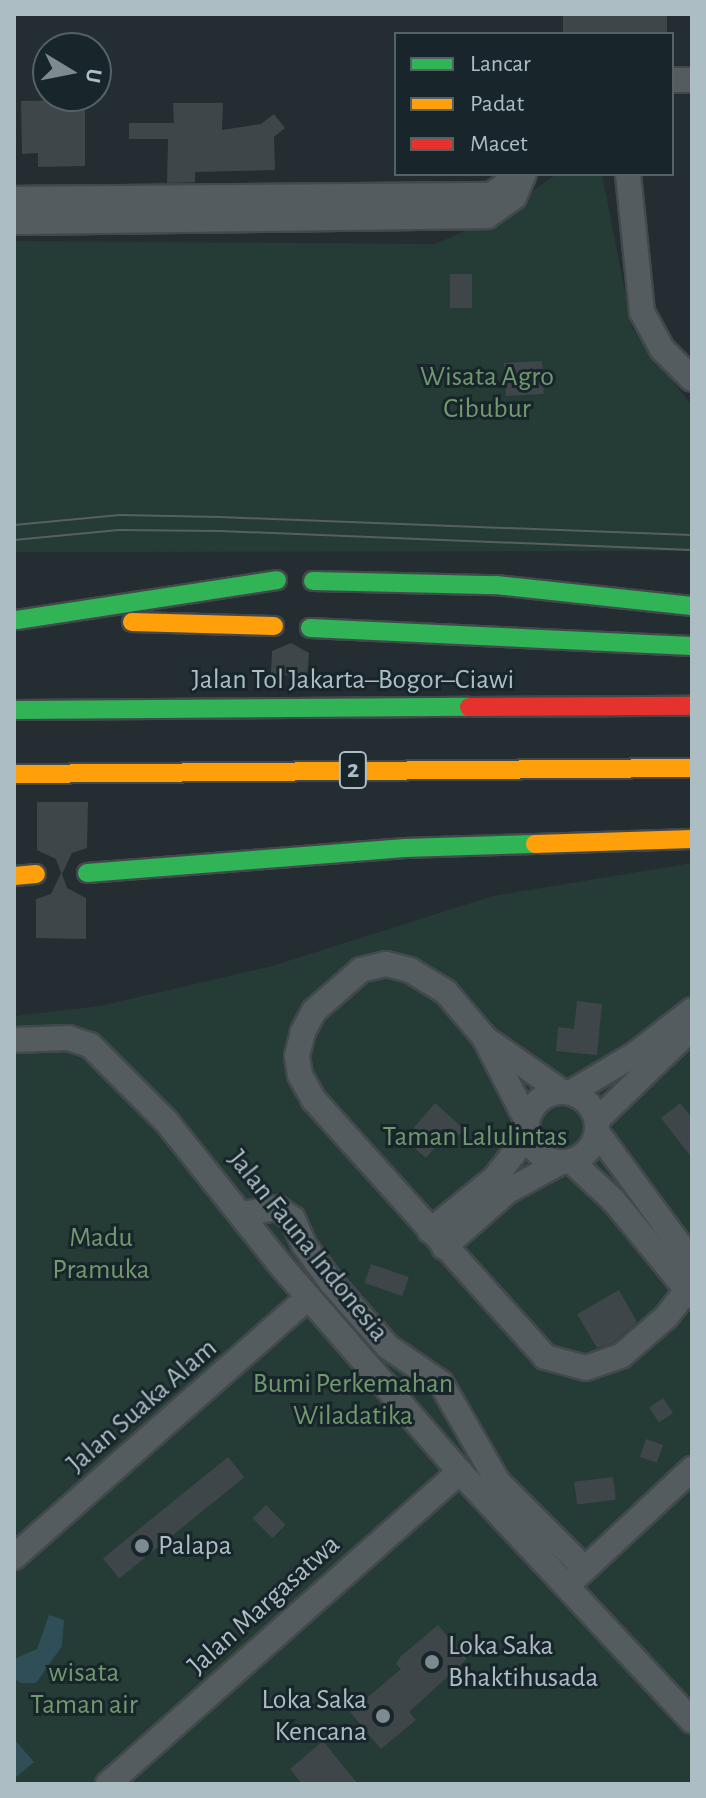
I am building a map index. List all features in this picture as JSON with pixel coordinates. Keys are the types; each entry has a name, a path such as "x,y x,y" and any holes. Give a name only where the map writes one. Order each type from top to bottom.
{"highway":[{"path":"16,620 277,580"},
{"path":"313,581 496,585 692,606"},
{"path":"16,620 274,626"},
{"path":"310,628 692,646"},
{"name":"Jalan Tol Jakarta–Bogor–Ciawi","path":"14,710 692,706"},
{"name":"2","path":"14,774 692,768"},
{"path":"87,873 405,848 692,839"},
{"path":"14,876 36,874"}],"street":[{"path":"14,199 491,195 519,176"},
{"path":"14,222 487,216 514,197 521,176"},
{"path":"628,176 642,312 662,349 692,379"},
{"path":"484,1037 543,1157 566,1162 614,1201 689,1290 666,1317 621,1356 594,1367 566,1364 545,1357 314,1100 300,1075 297,1056 303,1032 314,1011 340,984 386,964 431,979 484,1037 566,1092 587,1102 597,1126 692,1262"},
{"path":"437,1239 495,1178 528,1128 539,1100 566,1092 637,1053 692,1010"},
{"path":"437,1239 508,1191 588,1151 597,1126 692,1028"},
{"name":"Jalan Fauna Indonesia","path":"14,1040 68,1038 90,1045 166,1121 308,1298 460,1472 576,1576 692,1721"},
{"path":"243,1214 277,1208 293,1219 304,1245 331,1282 388,1347 441,1383 498,1482 576,1576 692,1469"},
{"name":"Jalan Suaka Alam","path":"14,1557 308,1298"},
{"name":"Jalan Margasatwa","path":"108,1784 460,1472"}],"green space":[{"name":"Wisata Agro Cibubur","path":"554,176 602,176 632,327 692,406 692,551 14,552 14,241 435,244 489,221"},
{"name":"Bumi Perkemahan Wiladatika","path":"692,863 692,1784 14,1784 14,1016 100,1006 272,966 493,896"}],"water":[{"path":"49,1615 64,1620 62,1646 36,1683 21,1683 14,1679 14,1659 37,1649"},
{"path":"14,1739 34,1762 14,1779"}],"building":[{"path":"563,14 667,14 667,32 563,32"},
{"path":"21,101 32,101 32,112 85,112 85,166 38,167 38,153 22,154"},
{"path":"173,103 223,103 222,130 261,124 274,114 285,128 274,137 275,170 195,172 195,182 167,183 168,139 129,139 129,123 174,123"},
{"path":"450,274 472,274 472,308 450,308"},
{"path":"542,361 544,394 506,396 504,363"},
{"path":"291,643 309,653 307,677 271,674 272,651"},
{"path":"37,802 88,802 87,848 72,853 62,874 67,888 86,898 86,939 36,938 36,899 51,894 61,873 56,859 37,850"},
{"path":"577,1001 602,1004 597,1055 556,1051 558,1027 574,1029"},
{"path":"435,1103 464,1129 448,1148 441,1141 426,1158 404,1139"},
{"path":"680,1103 692,1118 692,1158 661,1118"},
{"path":"371,1264 409,1277 402,1296 364,1283"},
{"path":"619,1290 637,1322 613,1343 597,1348 577,1314"},
{"path":"663,1398 673,1413 659,1422 649,1408"},
{"path":"646,1439 663,1445 657,1463 640,1457"},
{"path":"228,1457 244,1477 119,1579 103,1558"},
{"path":"613,1477 616,1500 577,1505 574,1482"},
{"path":"266,1505 286,1525 272,1538 253,1518"},
{"path":"438,1625 467,1659 409,1712 416,1720 381,1749 350,1712 401,1669 396,1664 401,1656"},
{"path":"323,1741 358,1784 302,1784 290,1769"}],"tram line":[{"path":"14,525 120,515 692,535"},
{"path":"14,540 119,530 220,531 692,550"}],"traffic: fast":[{"path":"17,620 277,580"},
{"path":"313,581 496,585 692,606"},
{"path":"310,628 692,646"},
{"path":"14,710 469,707"},
{"path":"87,873 405,848 535,844"}],"traffic: slow":[{"path":"132,622 274,626"},
{"path":"14,774 692,768"},
{"path":"535,844 692,839"},
{"path":"14,876 36,874"}],"traffic: jam":[{"path":"469,707 692,706"}],"place":[{"name":"Palapa","path":"142,1546"},
{"name":"Loka Saka Bhaktihusada","path":"432,1662"},
{"name":"Loka Saka Kencana","path":"383,1716"}],"park label":[{"name":"Taman Lalulintas","path":"475,1137"},
{"name":"Madu Pramuka","path":"101,1254"},
{"name":"wisata Taman air","path":"84,1689"}]}
